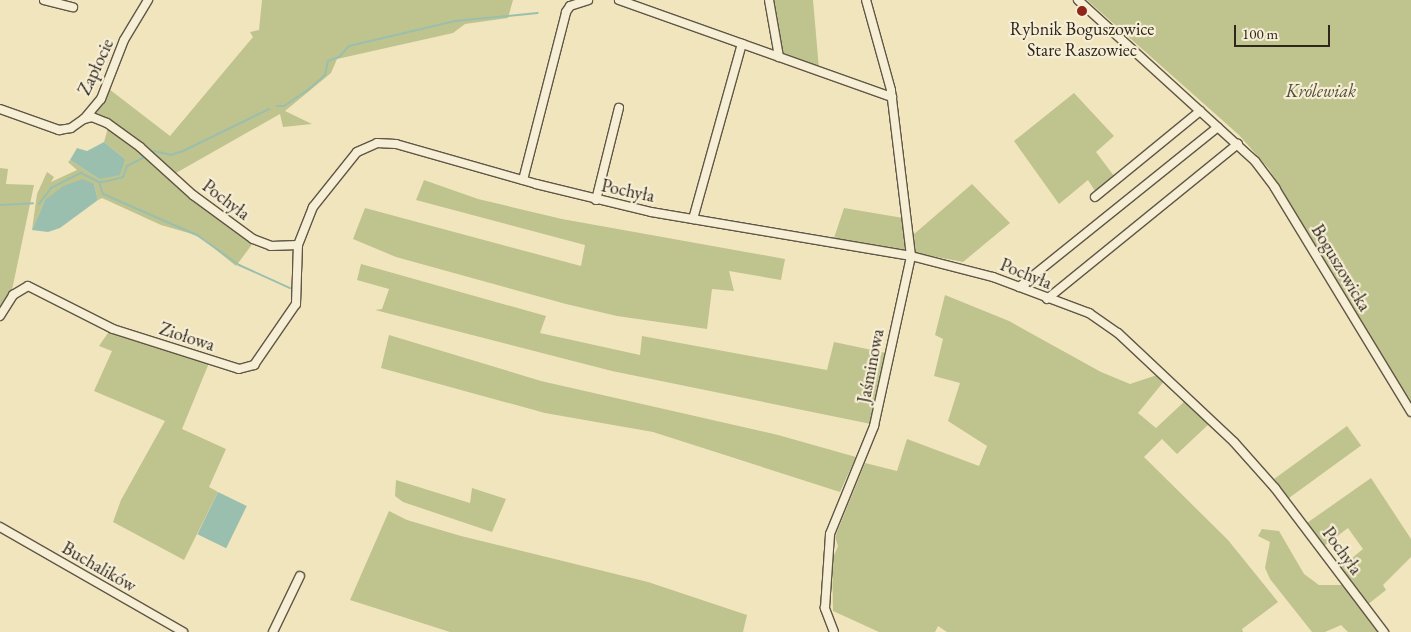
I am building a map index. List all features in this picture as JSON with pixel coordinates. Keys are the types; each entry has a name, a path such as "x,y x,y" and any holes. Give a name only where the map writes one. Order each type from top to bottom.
{"street":[{"path":"44,0 73,7"},
{"name":"Zapłocie","path":"0,109 59,130 71,128 84,119 101,99 124,40 148,0"},
{"path":"523,180 566,12 570,6 588,0"},
{"path":"619,0 892,97"},
{"path":"769,0 779,57"},
{"name":"Jaśminowa","path":"834,632 825,608 830,534 874,426 911,256 892,97 866,0"},
{"name":"Boguszowicka","path":"1078,0 1238,144 1275,188 1411,412"},
{"path":"694,218 742,44"},
{"path":"596,200 619,108"},
{"path":"1095,197 1200,111"},
{"name":"Pochyła","path":"84,119 92,117 107,123 140,147 193,195 253,239 271,246 298,245 313,207 342,168 357,152 377,143 396,144 596,200 911,256 974,270 1089,314 1118,333 1234,442 1312,534 1384,632"},
{"path":"1019,287 1218,126"},
{"path":"1047,299 1238,144"},
{"name":"Ziołowa","path":"0,316 13,295 28,286 113,329 239,369 254,365 296,304 298,245"},
{"name":"Buchalików","path":"0,527 183,632"},
{"path":"273,632 300,576"}],"green space":[{"path":"262,0 513,0 508,18 465,24 453,33 337,59 331,73 285,111 312,124 283,127 280,114 176,173 138,141 94,113 109,89 170,136 253,37 250,32 259,30"},
{"path":"773,0 813,0 819,69 780,56"},
{"name":"Królewiak","path":"1087,0 1411,0 1411,404 1269,169 1239,135"},
{"path":"1074,93 1114,136 1096,152 1114,176 1095,191 1088,180 1059,204 1014,141"},
{"path":"108,128 249,238 253,243 236,266 199,236 161,225 102,198 98,200 94,184 45,200 32,230 37,194 47,172 54,177 51,182 77,170 68,162 70,160 99,179 125,159 104,142"},
{"path":"0,168 8,169 6,184 34,185 12,290 0,312"},
{"path":"424,180 478,199 562,219 785,259 781,280 729,271 734,291 712,289 707,329 617,316 566,304 396,257 353,239 365,208 581,266 585,245 416,200"},
{"path":"972,184 1010,223 963,262 916,253 913,235"},
{"path":"844,208 903,218 908,250 834,238"},
{"path":"361,264 546,316 540,333 640,355 642,336 827,370 834,342 886,353 871,424 612,371 375,310 382,309 389,289 357,280"},
{"path":"945,295 1009,321 1101,372 1130,384 1160,374 1165,380 1138,413 1156,428 1186,400 1210,423 1177,454 1162,439 1144,457 1228,540 1278,602 1242,629 1243,632 947,632 938,626 935,632 879,632 833,611 832,560 838,546 835,537 865,463 897,471 907,439 979,466 987,446 948,421 960,383 934,376 943,339 935,335"},
{"path":"110,330 209,363 182,429 226,449 209,487 218,492 184,560 113,522 121,500 165,421 94,391 112,351 99,346"},
{"path":"389,335 541,381 778,435 856,457 840,492 653,432 545,413 381,368"},
{"path":"1347,426 1361,445 1285,501 1271,481"},
{"path":"1371,478 1411,539 1411,557 1383,585 1386,590 1367,605 1340,568 1363,549 1348,528 1324,546 1307,523"},
{"path":"396,480 470,503 472,488 506,499 492,532 403,502 395,496"},
{"path":"389,511 407,520 461,536 648,582 747,615 743,632 450,632 350,600"},
{"path":"1262,529 1279,531 1304,574 1319,585 1344,585 1380,632 1348,632 1341,625 1325,632 1312,632 1270,579 1265,568 1270,542 1258,536"}],"shaded area":[{"path":"104,142 125,159 120,175 99,179 70,160 77,148 87,151"},
{"path":"83,179 94,184 98,200 60,228 48,232 32,230 45,200 63,186"},
{"path":"218,492 247,506 226,548 197,534"}],"waterway":[{"path":"277,106 284,106 309,89 325,75 328,61 339,57 349,46 455,21 538,13"},
{"path":"154,151 171,155 183,151 269,109"},
{"path":"39,204 51,188 81,173 99,182 108,181 123,177 127,166 145,157"},
{"path":"99,182 103,194 197,235 239,265 290,288"},
{"path":"0,205 33,203"}],"place":[{"name":"Rybnik Boguszowice Stare Raszowiec","path":"1082,11"}]}
